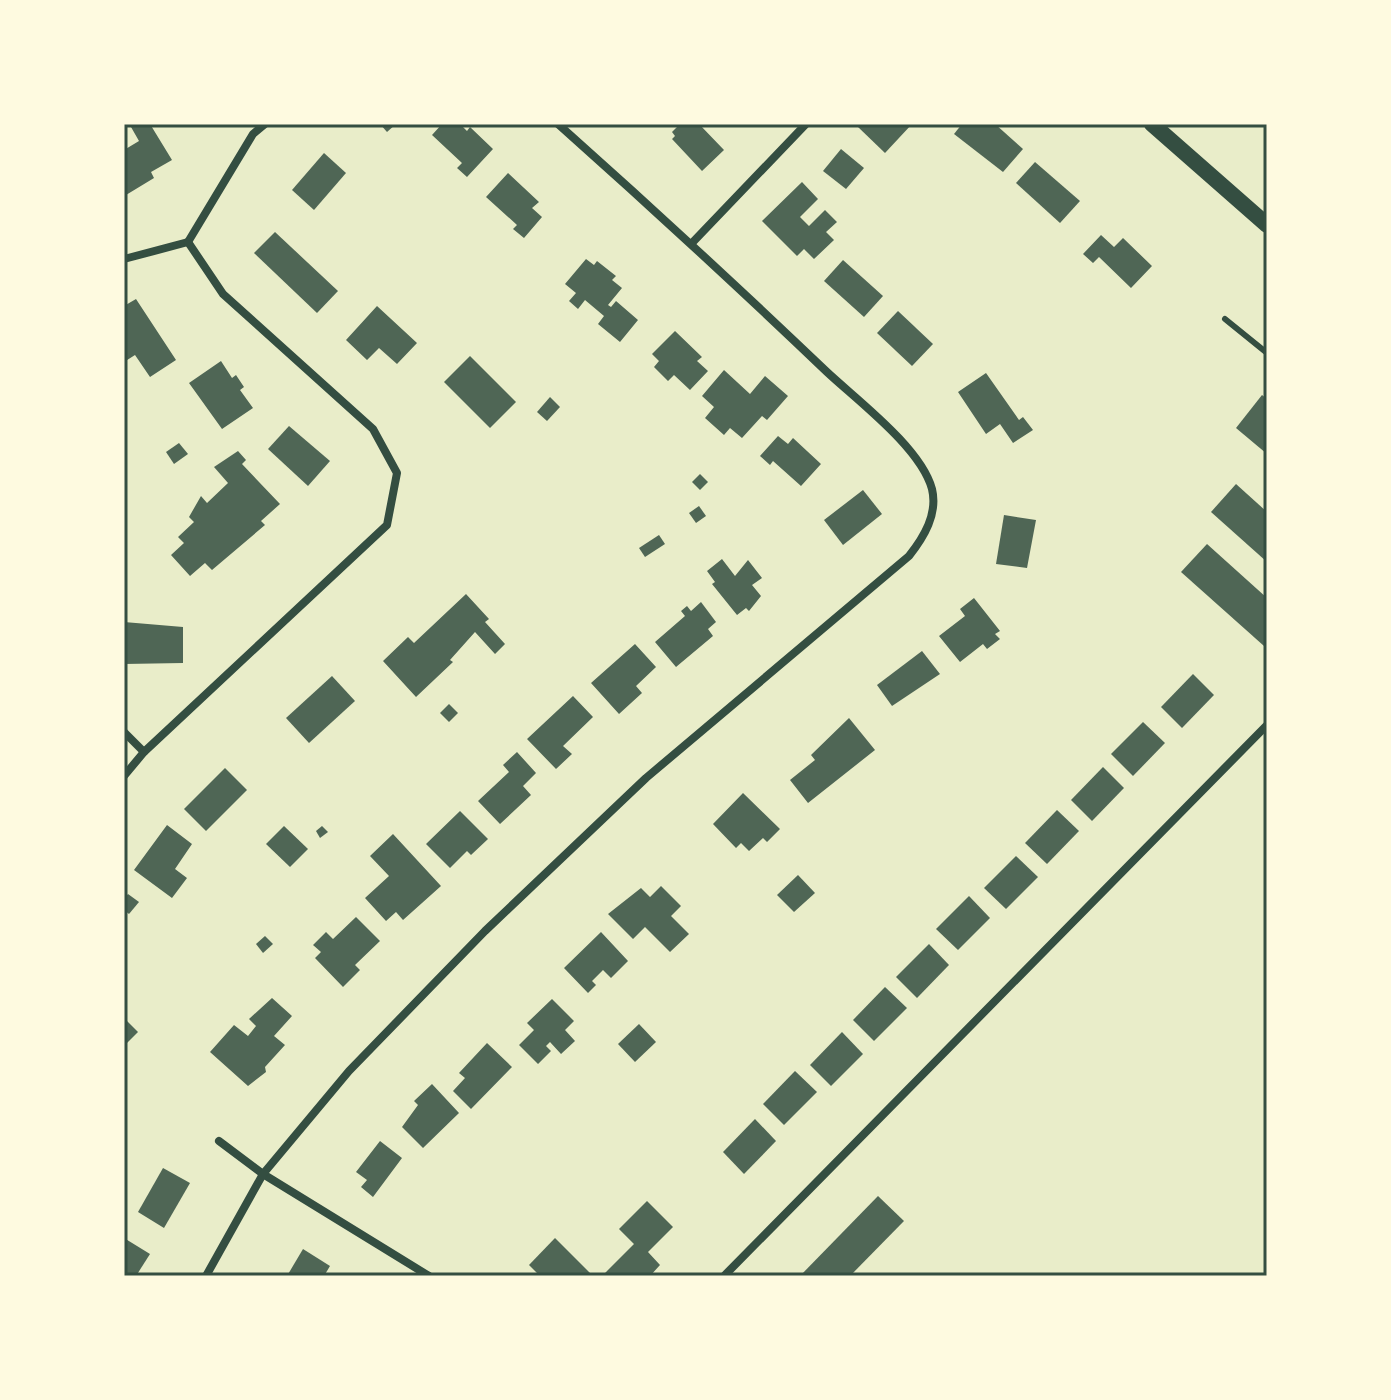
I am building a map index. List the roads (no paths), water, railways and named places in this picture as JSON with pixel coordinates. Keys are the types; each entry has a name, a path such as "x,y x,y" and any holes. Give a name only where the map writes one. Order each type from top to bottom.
{"main road":[{"path":"1152,124 1267,225"}],"street":[{"path":"124,259 188,242 253,134 265,124"},
{"path":"206,1276 263,1174 349,1071 485,931 646,778 909,556 923,538 933,508 932,489 906,447 692,243 558,124"},
{"path":"692,243 806,124"},
{"path":"124,776 144,752 387,525 397,473 373,429 223,294 188,242"},
{"path":"724,1276 1267,725"},
{"path":"124,732 144,752"},
{"path":"219,1141 263,1174 429,1276"}],"lane":[{"path":"1225,319 1267,353"}]}
